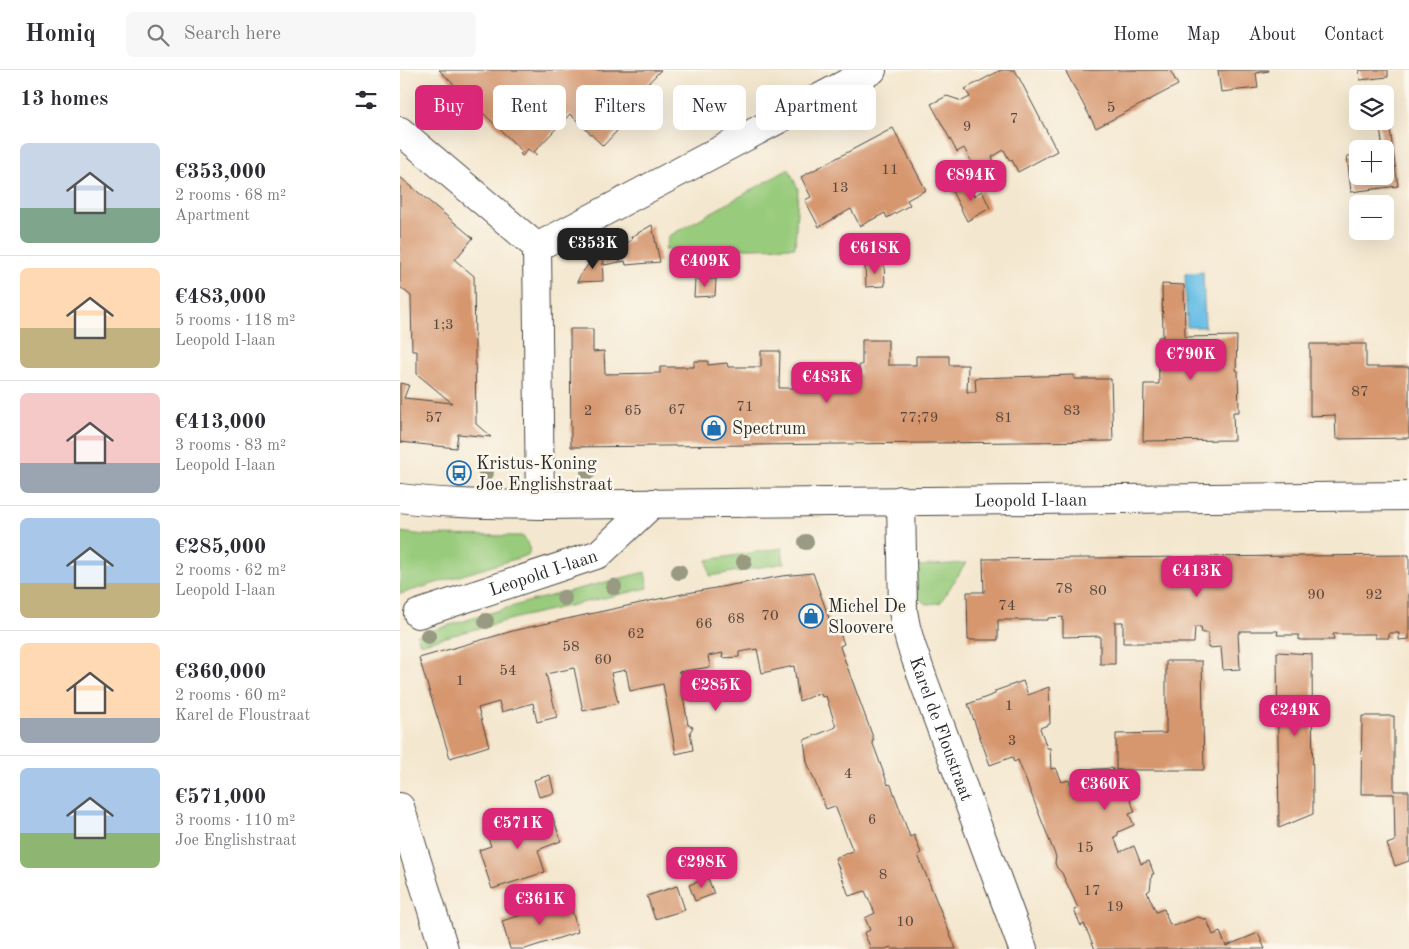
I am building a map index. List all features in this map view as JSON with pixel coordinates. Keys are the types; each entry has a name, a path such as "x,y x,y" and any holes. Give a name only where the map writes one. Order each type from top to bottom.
{"street":[{"path":"537,247 872,70"},
{"path":"400,131 537,247 540,505"},
{"name":"Leopold I-laan","path":"400,498 460,504 540,505 1409,496"},
{"name":"Karel de Floustraat","path":"901,500 903,611 906,627 924,682 1023,949"},
{"name":"Leopold I-laan","path":"418,614 598,554 654,503"},
{"path":"400,807 444,949"}],"green space":[{"path":"789,169 798,189 795,247 665,250 669,236"},
{"path":"400,532 424,535 522,536 528,544 529,554 400,594"},
{"path":"782,548 784,563 710,576 707,560"},
{"path":"966,563 940,603 926,604 917,597 916,566"},
{"path":"645,572 648,588 520,617 420,644 417,635 527,602"}],"water":[{"path":"1203,272 1205,327 1187,327 1185,273"}],"building":[{"path":"439,70 661,70 646,85 576,85 576,120 570,114 566,118 566,85 493,85 493,123 483,113 483,85 454,85"},
{"path":"1001,70 1015,70 1057,151 1018,172 1004,150 992,157 997,167 977,178 964,148 957,152 931,104 947,96 962,101 970,97 965,89"},
{"path":"1065,70 1170,70 1178,85 1096,128"},
{"path":"1218,70 1269,71 1256,73 1258,88 1221,92"},
{"path":"1359,70 1388,70 1388,77 1360,80"},
{"path":"893,128 926,190 907,200 910,205 887,218 885,213 860,226 851,209 819,227 805,200 811,197 801,177"},
{"path":"500,130 555,130 534,152 537,154 535,155 528,149 522,156 520,154 523,152"},
{"path":"586,130 617,131 603,146"},
{"path":"1380,130 1390,130 1392,140 1382,140"},
{"path":"1347,156 1349,156 1349,174"},
{"path":"1394,158 1398,186 1351,192 1350,185 1394,185"},
{"path":"400,177 473,238 455,260 474,276 476,424 491,437 458,434 456,448 400,442 400,383 409,385 404,398 452,403 417,374 417,351 412,351 411,296 400,287"},
{"path":"968,183 974,196 982,191 990,208 967,221 952,191"},
{"path":"652,225 660,262 626,265 625,261 604,265 604,255 632,240 631,237"},
{"path":"602,251 603,281 577,282 592,259"},
{"path":"884,263 885,286 866,287 865,265"},
{"path":"716,279 715,296 694,297 695,280"},
{"path":"1162,284 1184,285 1185,337 1237,336 1236,370 1238,371 1239,412 1233,412 1234,440 1143,441 1144,384 1159,384 1158,337 1163,337"},
{"path":"570,329 593,329 593,352 604,351 605,374 660,373 660,367 694,367 694,361 708,361 708,365 727,363 728,367 761,367 761,351 780,351 779,388 795,388 794,375 860,374 859,365 862,365 862,340 888,340 888,365 916,365 916,356 949,356 949,365 968,365 967,392 976,392 975,378 1074,375 1074,379 1111,379 1113,441 571,447"},
{"path":"1310,344 1366,344 1366,367 1409,367 1409,438 1336,439 1335,415 1310,416"},
{"path":"1409,555 1409,639 1399,640 1399,633 1389,633 1389,638 1375,638 1375,634 1333,634 1334,640 1299,640 1299,635 1277,635 1278,631 1240,631 1238,633 1240,669 1223,670 1221,647 1208,648 1208,633 1202,633 1201,627 1195,627 1194,643 1123,643 1123,622 1115,622 1115,664 1100,664 1100,636 1063,637 1063,617 1048,618 1048,620 998,620 998,640 968,640 967,592 984,592 983,559"},
{"path":"813,573 832,627 837,625 844,644 840,646 841,650 874,740 872,741 888,785 891,785 910,837 914,835 921,853 918,855 956,949 892,949 891,947 871,949 864,933 870,930 865,918 875,913 865,891 849,896 835,858 853,851 835,806 826,809 807,762 804,740 836,727 826,696 822,697 821,693 799,701 794,666 762,673 757,649 739,652 739,657 722,658 723,653 708,656 710,667 678,672 684,676 686,685 682,690 688,725 693,727 690,732 693,750 676,754 663,684 630,691 626,670 611,673 618,703 583,711 574,668 546,674 557,717 537,722 533,703 502,712 499,702 478,708 489,746 450,758 419,658 516,630 682,594 782,576"},
{"path":"1277,652 1312,654 1313,814 1279,828"},
{"path":"1166,661 1202,661 1204,770 1116,770 1116,734 1166,733"},
{"path":"1023,681 1028,695 1049,687 1050,724 1040,728 1047,748 1050,748 1051,769 1056,768 1062,782 1069,780 1074,797 1083,793 1083,770 1112,768 1114,774 1119,770 1135,812 1129,814 1134,825 1118,832 1118,835 1114,837 1120,852 1134,846 1141,864 1149,861 1154,874 1152,874 1150,890 1147,892 1156,912 1164,909 1169,923 1174,926 1198,917 1207,920 1213,935 1220,932 1226,946 1258,933 1265,949 1095,949 1084,924 1081,926 1074,910 1078,908 1062,873 1057,868 1055,863 1056,857 1018,760 1014,762 1012,757 990,765 968,704 995,694 995,691"},
{"path":"1362,716 1394,716 1394,791 1409,791 1409,861 1395,866 1387,844 1395,841 1394,794 1361,794"},
{"path":"550,775 554,793 539,797 534,780"},
{"path":"551,812 561,841 538,850 545,872 492,889 479,850 491,846 486,833"},
{"path":"708,878 714,894 695,901 689,885"},
{"path":"677,886 685,910 655,919 647,896"},
{"path":"569,900 578,932 525,949 510,949 502,921"}],"place":[{"name":"Spectrum","path":"714,428"},
{"name":"Kristus-Koning Joe Englishstraat","path":"459,473"},
{"name":"Michel De Sloovere","path":"811,616"}]}
